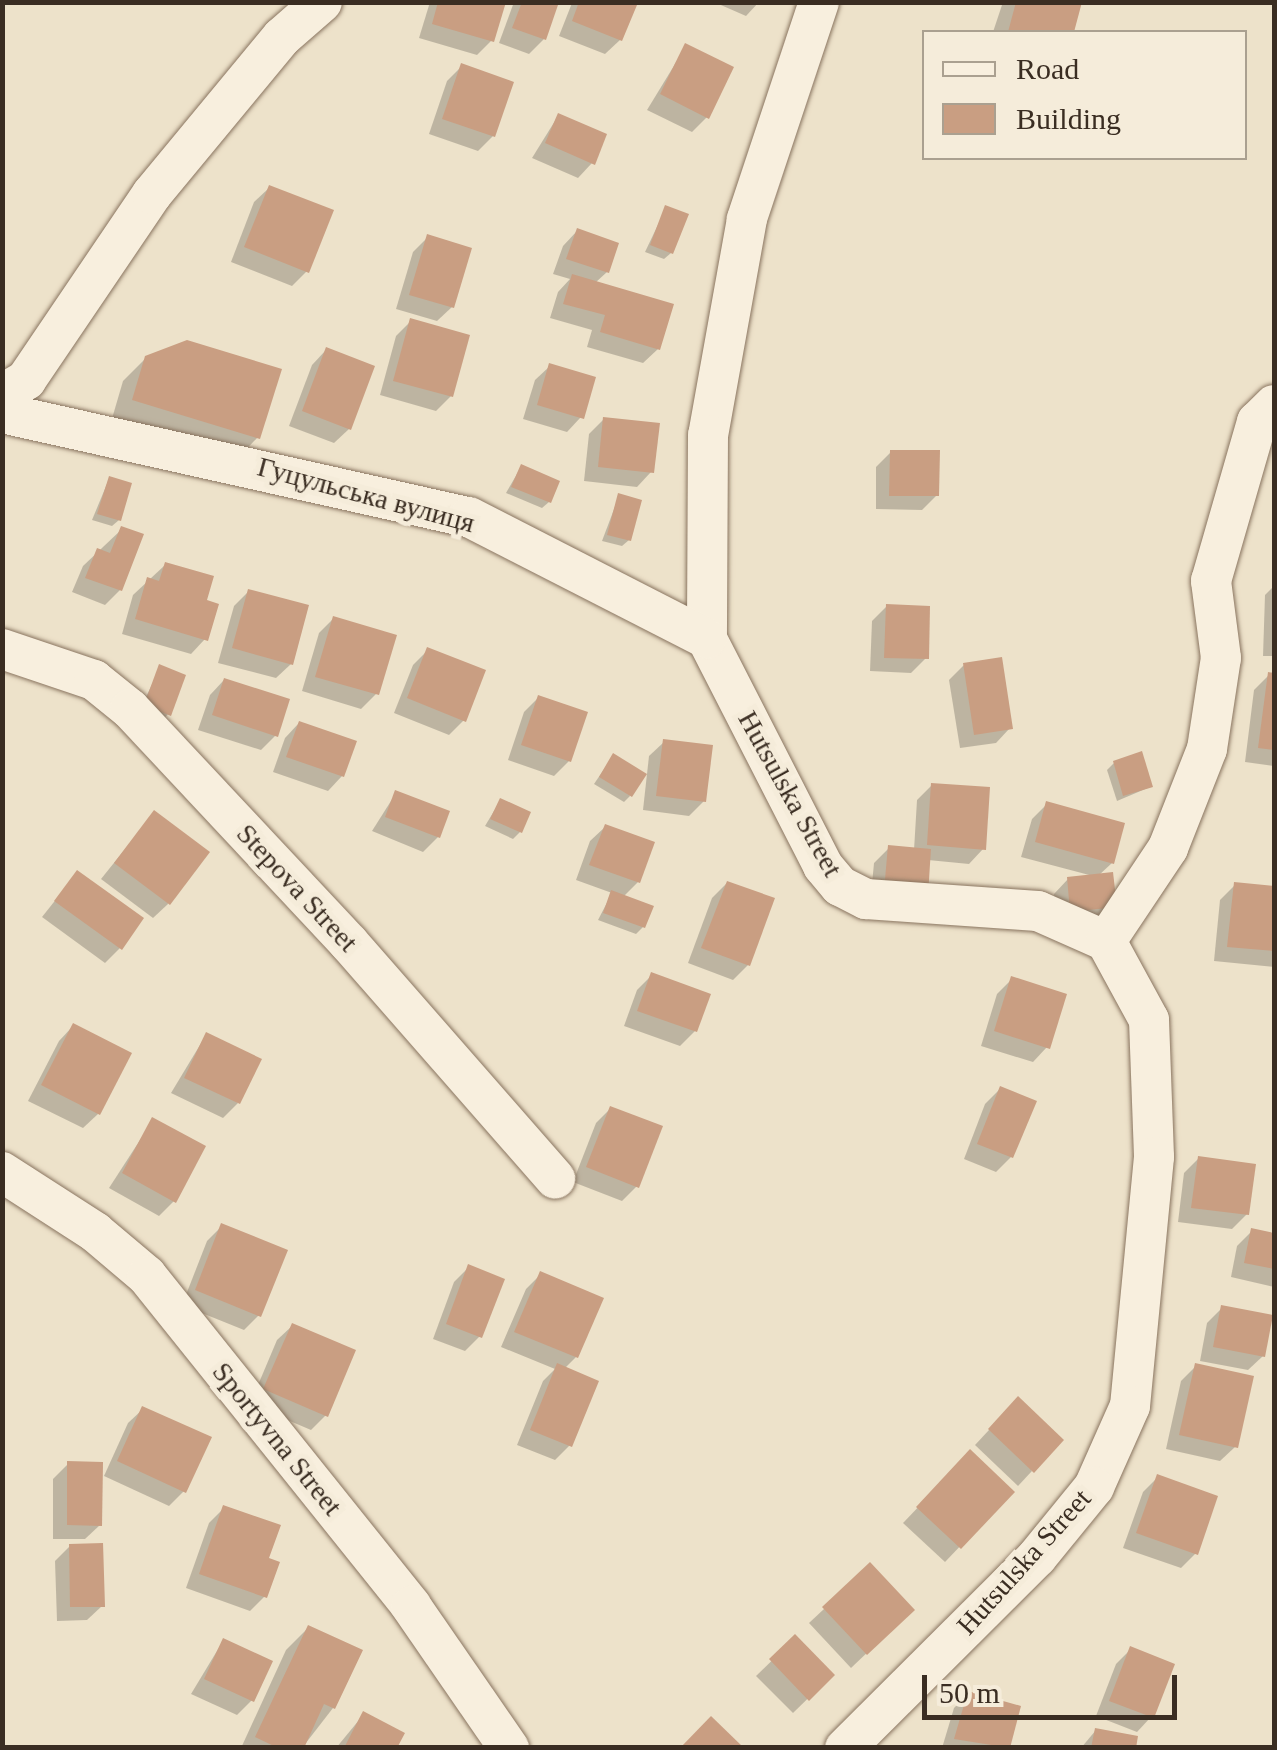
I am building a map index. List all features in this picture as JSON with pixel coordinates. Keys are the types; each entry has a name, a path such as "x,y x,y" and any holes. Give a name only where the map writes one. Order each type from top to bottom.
{"street":[{"path":"2,394 26,380 152,194 282,37 322,2"},
{"name":"Hutsulska Street","path":"820,2 747,219 708,435 707,639 822,866 840,886 866,898 1038,911 1106,941 1149,1020 1154,1158 1130,1406 1094,1487 1037,1557 845,1748"},
{"path":"1106,941 1168,848 1207,749 1221,658 1212,581 1257,422 1274,405"},
{"name":"Гуцульська вулиця","path":"2,414 469,517 707,639"},
{"name":"Stepova Street","path":"2,649 94,680 130,709 348,943 554,1178"},
{"name":"Sportyvna Street","path":"2,1172 95,1232 147,1276 411,1606 509,1748"}],"building":[{"path":"438,2 506,2 494,42 432,24"},
{"path":"522,2 559,2 546,40 512,28"},
{"path":"579,2 637,5 622,41 572,21"},
{"path":"1016,2 1082,2 1075,30 1009,30"},
{"path":"685,43 734,67 709,119 660,94"},
{"path":"461,63 514,82 495,137 442,119"},
{"path":"558,113 607,134 595,165 545,143"},
{"path":"269,185 334,210 309,273 244,247"},
{"path":"665,205 689,214 673,254 650,245"},
{"path":"577,228 619,243 609,273 566,259"},
{"path":"427,234 472,248 454,308 409,295"},
{"path":"572,274 674,304 660,350 600,332 605,315 563,304"},
{"path":"410,318 470,335 453,397 393,381"},
{"path":"187,340 282,369 260,439 132,400 145,356"},
{"path":"326,347 375,366 351,430 302,411"},
{"path":"549,363 596,377 584,419 537,405"},
{"path":"603,417 660,423 654,473 598,467"},
{"path":"890,450 940,450 939,496 889,496"},
{"path":"521,464 560,481 551,503 511,487"},
{"path":"109,476 132,483 121,521 97,514"},
{"path":"618,493 642,500 631,541 607,535"},
{"path":"121,526 144,534 122,591 85,578 97,548 110,553"},
{"path":"165,562 214,576 207,600 219,604 208,641 135,619 147,577 159,581"},
{"path":"248,589 309,605 293,665 232,648"},
{"path":"886,604 930,606 929,659 884,658"},
{"path":"333,616 397,635 379,695 315,677"},
{"path":"427,647 486,670 466,722 407,698"},
{"path":"1002,657 1013,729 974,735 963,663"},
{"path":"159,664 186,675 171,716 144,705"},
{"path":"1268,672 1274,673 1274,750 1258,748"},
{"path":"224,678 290,699 278,737 212,715"},
{"path":"538,695 588,712 571,762 521,745"},
{"path":"299,721 357,741 344,777 286,757"},
{"path":"663,739 713,745 706,802 656,796"},
{"path":"1142,751 1153,787 1123,796 1113,761"},
{"path":"613,753 647,774 632,797 599,777"},
{"path":"931,783 990,787 986,850 927,845"},
{"path":"395,790 450,811 440,838 385,817"},
{"path":"500,798 531,812 522,833 490,819"},
{"path":"1046,801 1125,823 1114,864 1035,842"},
{"path":"154,810 210,852 170,905 114,863"},
{"path":"605,824 655,842 640,883 589,865"},
{"path":"888,845 931,849 928,895 884,891"},
{"path":"77,870 144,918 122,950 54,901"},
{"path":"1113,872 1117,907 1070,912 1067,877"},
{"path":"727,881 775,898 750,966 701,948"},
{"path":"1234,882 1274,886 1274,951 1227,947"},
{"path":"611,890 654,906 645,928 603,913"},
{"path":"651,972 711,994 697,1032 637,1011"},
{"path":"1011,976 1067,994 1050,1049 994,1031"},
{"path":"73,1023 132,1053 100,1115 41,1085"},
{"path":"206,1032 262,1059 240,1104 184,1078"},
{"path":"1000,1086 1037,1101 1013,1158 977,1144"},
{"path":"610,1106 663,1126 639,1188 586,1167"},
{"path":"152,1117 206,1146 176,1203 122,1173"},
{"path":"1198,1156 1256,1164 1249,1215 1191,1208"},
{"path":"221,1223 288,1250 261,1317 195,1290"},
{"path":"1251,1228 1274,1233 1274,1269 1244,1263"},
{"path":"468,1264 505,1279 482,1338 446,1324"},
{"path":"540,1271 604,1298 578,1358 514,1332"},
{"path":"1221,1305 1273,1315 1265,1357 1213,1347"},
{"path":"292,1323 356,1350 328,1417 263,1389"},
{"path":"557,1363 599,1381 572,1447 530,1430"},
{"path":"1195,1363 1254,1376 1238,1448 1179,1435"},
{"path":"1018,1396 1064,1440 1034,1473 988,1429"},
{"path":"142,1406 212,1437 186,1493 117,1461"},
{"path":"970,1449 1015,1492 961,1549 916,1507"},
{"path":"67,1461 103,1462 102,1526 67,1525"},
{"path":"1157,1474 1218,1496 1198,1555 1136,1533"},
{"path":"223,1505 281,1525 269,1558 280,1562 267,1598 199,1574"},
{"path":"103,1543 105,1607 70,1607 69,1544"},
{"path":"870,1562 915,1610 867,1655 822,1607"},
{"path":"308,1625 363,1650 335,1709 324,1704 304,1748 278,1748 255,1737"},
{"path":"795,1634 835,1675 809,1701 769,1659"},
{"path":"223,1638 273,1661 254,1702 204,1679"},
{"path":"1130,1646 1175,1664 1154,1718 1109,1701"},
{"path":"968,1691 1021,1706 1010,1748 954,1739"},
{"path":"363,1711 405,1733 397,1748 344,1748"},
{"path":"711,1716 744,1748 680,1748"},
{"path":"1095,1728 1138,1736 1136,1748 1091,1748"}]}
